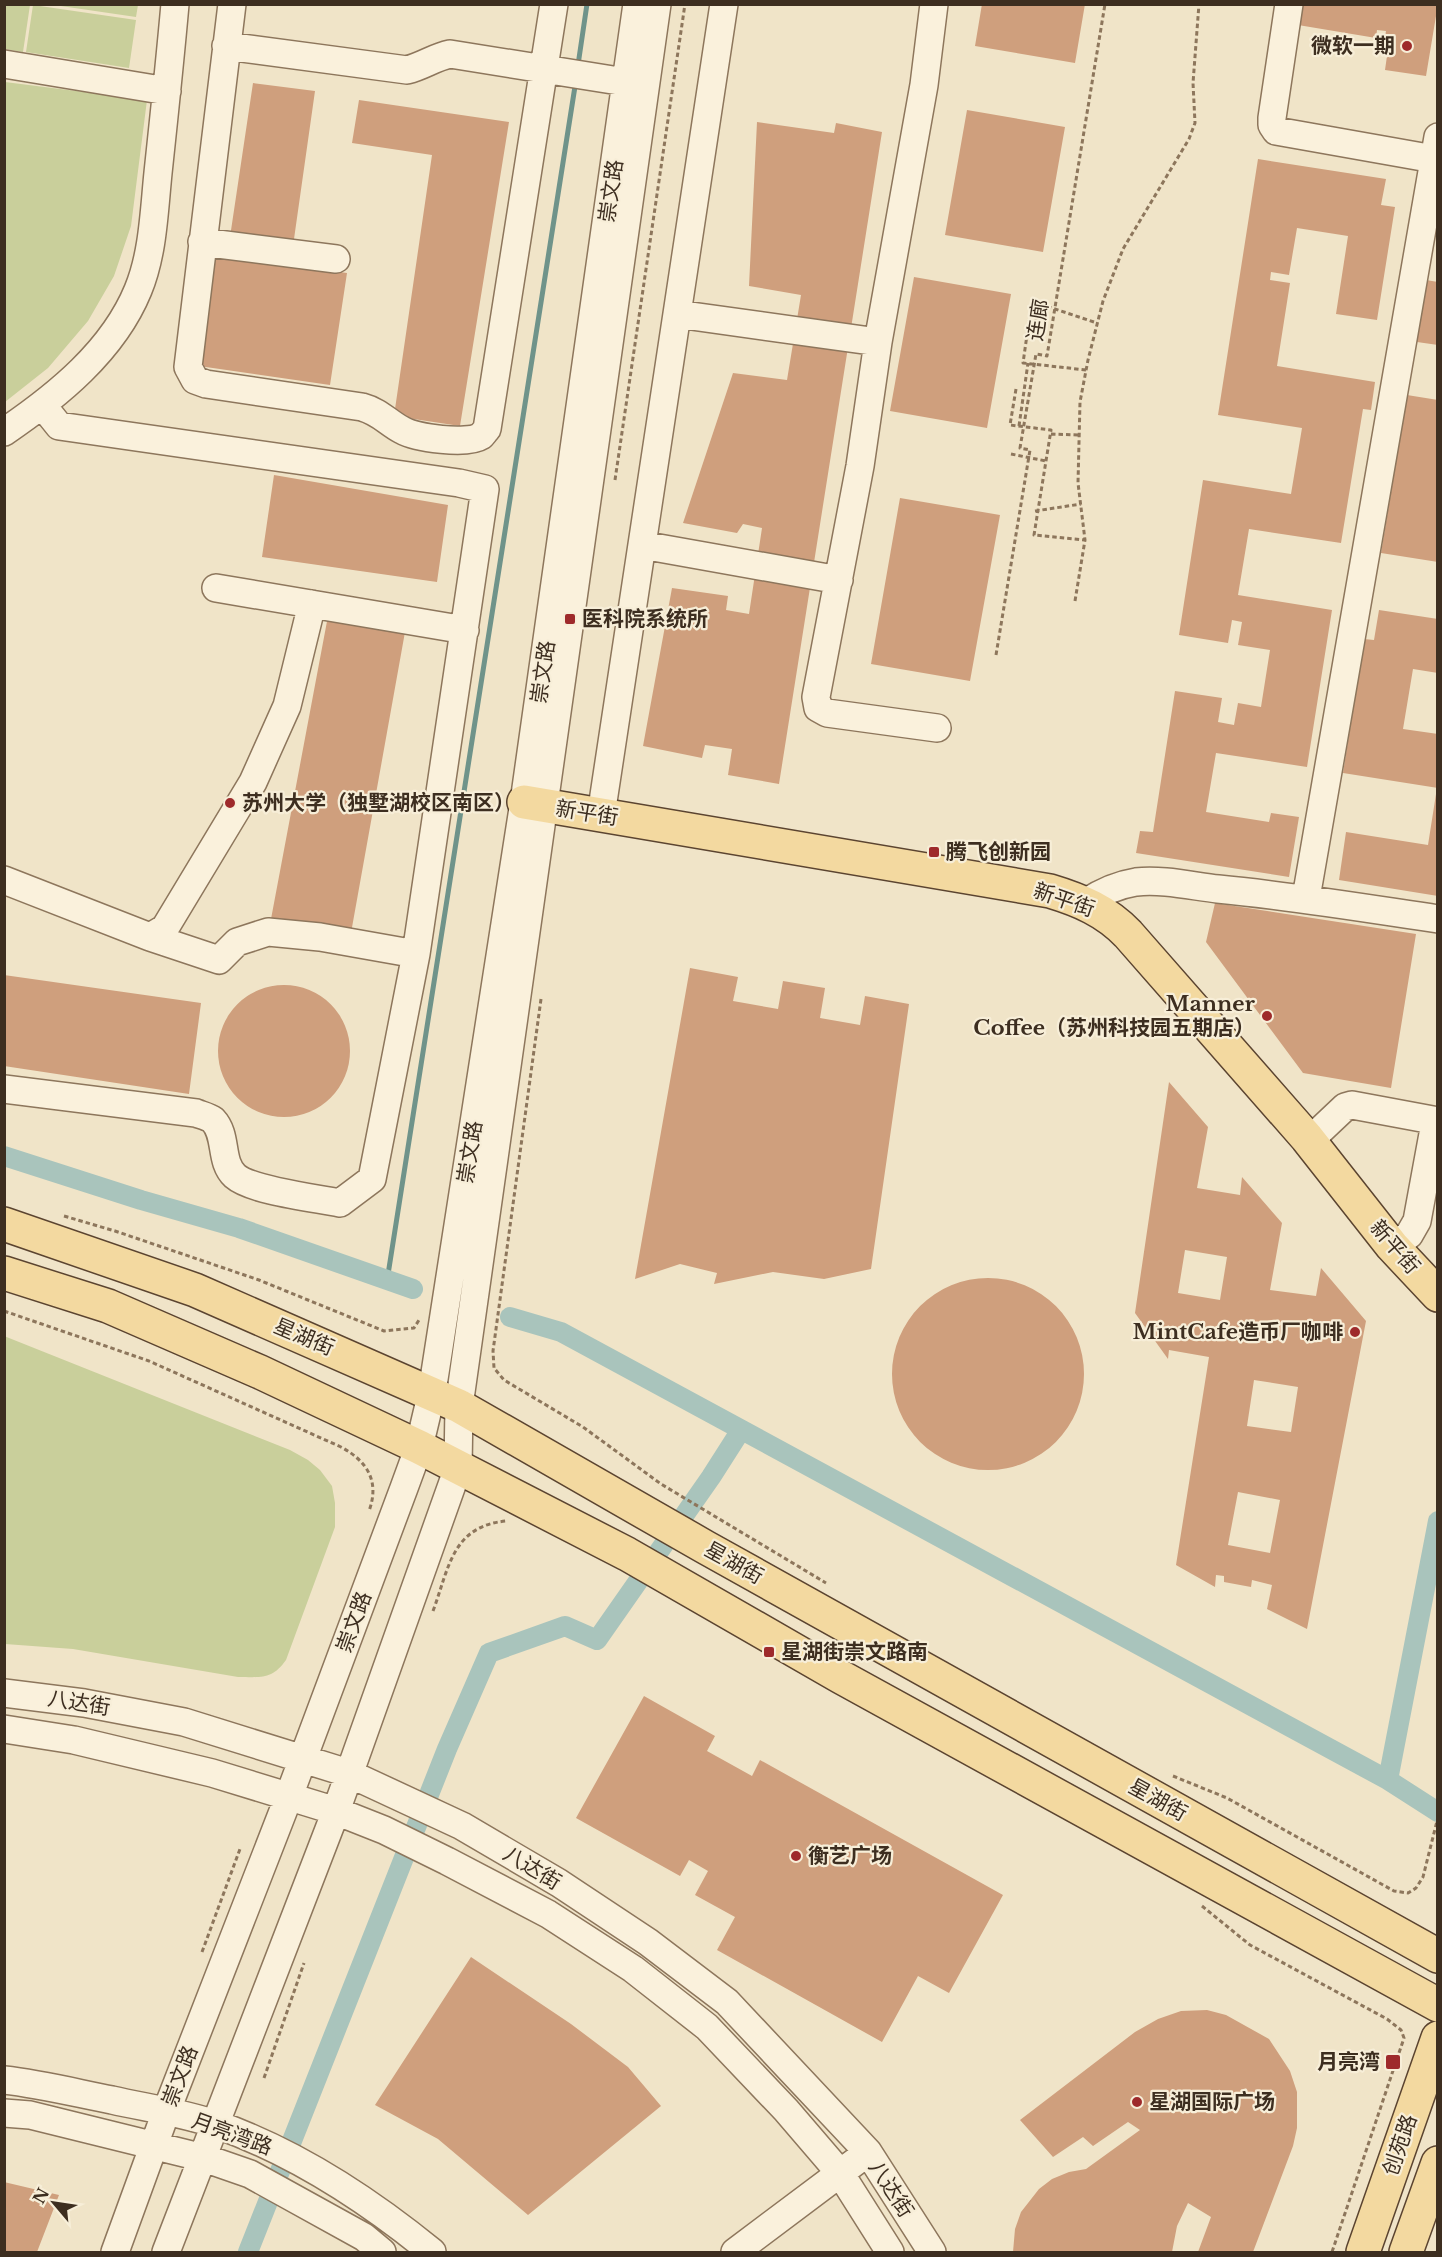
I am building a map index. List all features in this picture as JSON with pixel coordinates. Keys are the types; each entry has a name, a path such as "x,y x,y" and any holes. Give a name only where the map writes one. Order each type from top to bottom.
{"main road":[{"name":"新平街","path":"534,804 1050,891 1085,903 1114,920 1128,933 1309,1141 1392,1246 1437,1295"},
{"name":"星湖街","path":"4,1224 195,1290 446,1399 651,1515 716,1535 1437,1956"},
{"path":"4,1273 108,1306 260,1372 419,1447 627,1554 852,1683 1437,2005"},
{"name":"创苑路","path":"1363,2253 1437,2038"},
{"name":"创苑路","path":"1406,2253 1437,2163"}],"street":[{"path":"4,432 43,406 87,364 116,331 138,290 151,243 175,4"},
{"path":"231,4 188,367 195,380 206,384 362,407 376,411 404,432 446,440 480,436 487,429 554,4"},
{"path":"601,815 724,4"},
{"path":"934,4 924,85 878,342 860,466 816,697 818,708 827,713 937,728"},
{"path":"1289,4 1272,118 1272,125 1276,131 1436,148 1429,233 1306,898"},
{"name":"崇文路","path":"115,2253 166,2112 289,1796 419,1447 446,1399 469,1336 483,1242 534,804 648,5"},
{"path":"226,46 407,70 422,67 437,57 450,54 636,84"},
{"path":"4,64 167,91"},
{"path":"202,242 336,259"},
{"path":"677,314 878,342"},
{"path":"4,1089 196,1113 213,1119 221,1134 226,1166 237,1178 257,1186 340,1203 372,1179 417,954 485,489 459,483 59,426 43,406"},
{"path":"642,545 839,580"},
{"path":"216,588 465,630"},
{"path":"150,937 165,928 253,782 287,706 312,604"},
{"name":"崇文路","path":"166,2253 336,1811 458,1468 446,1399 443,1320 534,804"},
{"path":"4,880 150,937 219,960 237,942 268,932 320,937 417,954"},
{"path":"1085,903 1101,893 1137,882 1166,883 1306,898 1437,920"},
{"path":"1309,1141 1345,1107 1352,1105 1437,1122 1418,1221 1409,1234 1392,1246"},
{"name":"八达街","path":"4,1693 84,1702 184,1722 348,1773 462,1826 559,1883 648,1942 727,2002 868,2152 932,2253"},
{"name":"八达街","path":"4,1729 74,1740 212,1773 336,1811 384,1830 548,1914 633,1969 706,2027 786,2110 840,2173 890,2253"},
{"name":"月亮湾路","path":"4,2080 31,2083 216,2124 265,2143 321,2173 403,2229 432,2253"},
{"name":"月亮湾路","path":"4,2113 30,2115 204,2158 250,2174 364,2237 382,2253"},
{"path":"735,2253 868,2152"}],"path":[{"path":"613,489 685,4"},
{"name":"连廊","path":"996,655 1030,450 1020,448 1036,354 1047,356 1105,4"},
{"path":"1075,601 1085,540 1078,483 1080,402 1086,370 1103,301 1123,249 1189,139 1194,123 1193,83 1199,4"},
{"path":"1086,370 1023,363 1029,321 1036,322 1037,303 1094,322"},
{"path":"1019,426 1028,363"},
{"path":"1016,389 1010,425 1051,430 1036,511 1034,535 1085,540"},
{"path":"1051,434 1079,435"},
{"path":"1011,454 1046,461"},
{"path":"1036,511 1081,504"},
{"path":"542,996 493,1351 494,1368 504,1380 583,1427 661,1484 716,1535 829,1585"},
{"path":"60,1214 259,1280 376,1329"},
{"path":"4,1311 149,1361 341,1447 355,1455 367,1470 374,1488 372,1503"},
{"path":"432,1614 462,1540 469,1533 491,1523 505,1521 514,1523"},
{"path":"1163,1771 1227,1798 1394,1891 1408,1893 1420,1883 1437,1817"},
{"path":"199,1960 240,1849"},
{"path":"1201,1906 1250,1945 1380,2015 1401,2030 1404,2038 1332,2253"},
{"path":"264,2078 306,1956"}],"green space":[{"path":"138,4 136,17 54,5"},
{"path":"4,5 30,5 23,52 5,49"},
{"path":"33,5 136,20 129,68 26,52"},
{"path":"5,82 147,100 131,226 114,276 88,321 48,368 5,402"},
{"path":"4,1336 290,1450 320,1470 332,1486 335,1527 286,1660 276,1671 265,1676 238,1677 73,1649 5,1644"}],"building":[{"path":"982,4 1085,4 1075,63 975,46"},
{"name":"微软一期","path":"1295,4 1438,4 1426,76 1385,70 1387,56 1382,55 1386,31 1377,30 1376,38 1292,24"},
{"path":"253,83 315,91 293,246 230,237"},
{"path":"359,100 509,122 460,426 394,416 432,155 352,143"},
{"path":"967,110 1065,127 1043,252 945,235"},
{"path":"757,122 834,133 836,123 882,132 779,784 728,775 732,749 705,745 702,758 643,746 672,588 728,596 726,610 749,614 762,528 743,524 737,533 683,523 733,373 787,380 801,295 749,286"},
{"path":"1258,159 1386,179 1381,205 1395,207 1377,320 1336,314 1348,236 1297,228 1289,275 1271,272 1270,280 1290,283 1277,366 1375,382 1371,410 1363,409 1341,543 1249,529 1238,595 1332,610 1307,767 1216,753 1206,812 1269,822 1271,813 1299,817 1289,877 1136,853 1140,831 1153,832 1175,691 1222,698 1218,722 1234,725 1238,703 1261,707 1270,650 1238,645 1242,622 1232,620 1228,643 1179,635 1203,480 1291,494 1302,428 1218,415"},
{"path":"208,254 347,273 330,385 192,365"},
{"path":"914,277 1011,294 987,428 890,411"},
{"path":"1420,279 1438,282 1438,345 1410,341"},
{"path":"1407,395 1438,400 1438,562 1381,553"},
{"path":"274,475 448,505 437,582 262,557"},
{"path":"900,498 1000,515 970,681 871,664"},
{"path":"1379,610 1438,619 1438,673 1413,669 1403,729 1438,734 1438,788 1343,773 1364,639 1374,640"},
{"path":"328,616 405,632 351,933 271,919"},
{"path":"1436,794 1438,896 1339,880 1346,832 1428,845"},
{"path":"1215,903 1416,934 1391,1088 1303,1073 1206,942"},
{"path":"690,968 738,977 733,1001 778,1009 783,981 825,988 820,1018 860,1025 865,996 909,1004 871,1269 824,1279 773,1272 714,1284 717,1273 680,1264 635,1279"},
{"path":"4,975 201,1003 189,1094 4,1066"},
{"path":"284,985 309,990 331,1004 345,1026 350,1051 345,1076 331,1098 309,1112 284,1117 259,1112 237,1098 223,1076 218,1051 223,1026 237,1004 259,990"},
{"path":"1169,1082 1208,1127 1197,1188 1240,1195 1242,1177 1282,1223 1270,1290 1316,1296 1321,1268 1366,1321 1307,1629 1267,1609 1272,1585 1252,1580 1251,1587 1224,1582 1224,1576 1216,1575 1215,1587 1176,1565 1209,1357 1169,1350 1168,1359 1135,1313","holes":["1185,1250 1227,1257 1220,1300 1178,1293","1254,1380 1298,1387 1291,1432 1247,1426","1238,1492 1280,1500 1270,1553 1228,1545"]},
{"path":"979,1278 997,1278 1025,1285 1056,1306 1077,1337 1084,1374 1077,1411 1056,1442 1025,1463 997,1470 979,1470 943,1459 914,1435 903,1419 896,1402 892,1383 892,1365 903,1329 927,1300 943,1289 960,1282"},
{"path":"644,1696 715,1736 707,1751 752,1776 760,1760 1003,1895 949,1993 918,1976 882,2042 717,1950 735,1917 695,1895 708,1871 689,1860 680,1876 576,1818"},
{"path":"471,1957 571,2024 628,2067 661,2106 528,2215 438,2139 375,2105"},
{"path":"1207,2010 1226,2015 1269,2039 1290,2071 1297,2092 1297,2128 1293,2146 1253,2252 1198,2252 1211,2217 1188,2203 1177,2226 1172,2252 1013,2252 1015,2229 1021,2212 1039,2189 1052,2179 1069,2172 1086,2169 1140,2130 1128,2122 1093,2146 1083,2137 1053,2157 1020,2120 1135,2032 1158,2019 1181,2011"},
{"path":"4,2182 59,2195 37,2252 4,2252"}],"waterway":[{"path":"578,65 587,4"},
{"path":"387,1281 576,80"},
{"path":"4,1156 141,1200 239,1228 413,1289"},
{"path":"510,1317 561,1332 1388,1780 1438,1521"},
{"path":"248,2252 447,1749 489,1653 565,1626 597,1640 711,1477 741,1430"},
{"path":"1388,1780 1438,1812"}],"place":[{"name":"微软一期","path":"1407,46"},
{"name":"医科院系统所","path":"570,619"},
{"name":"苏州大学（独墅湖校区南区）","path":"230,803"},
{"name":"腾飞创新园","path":"934,852"},
{"name":"Manner Coffee（苏州科技园五期店）","path":"1267,1016"},
{"name":"MintCafe造币厂咖啡","path":"1355,1332"},
{"name":"星湖街崇文路南","path":"769,1652"},
{"name":"衡艺广场","path":"796,1856"},
{"name":"月亮湾","path":"1393,2062"},
{"name":"星湖国际广场","path":"1137,2102"}]}
